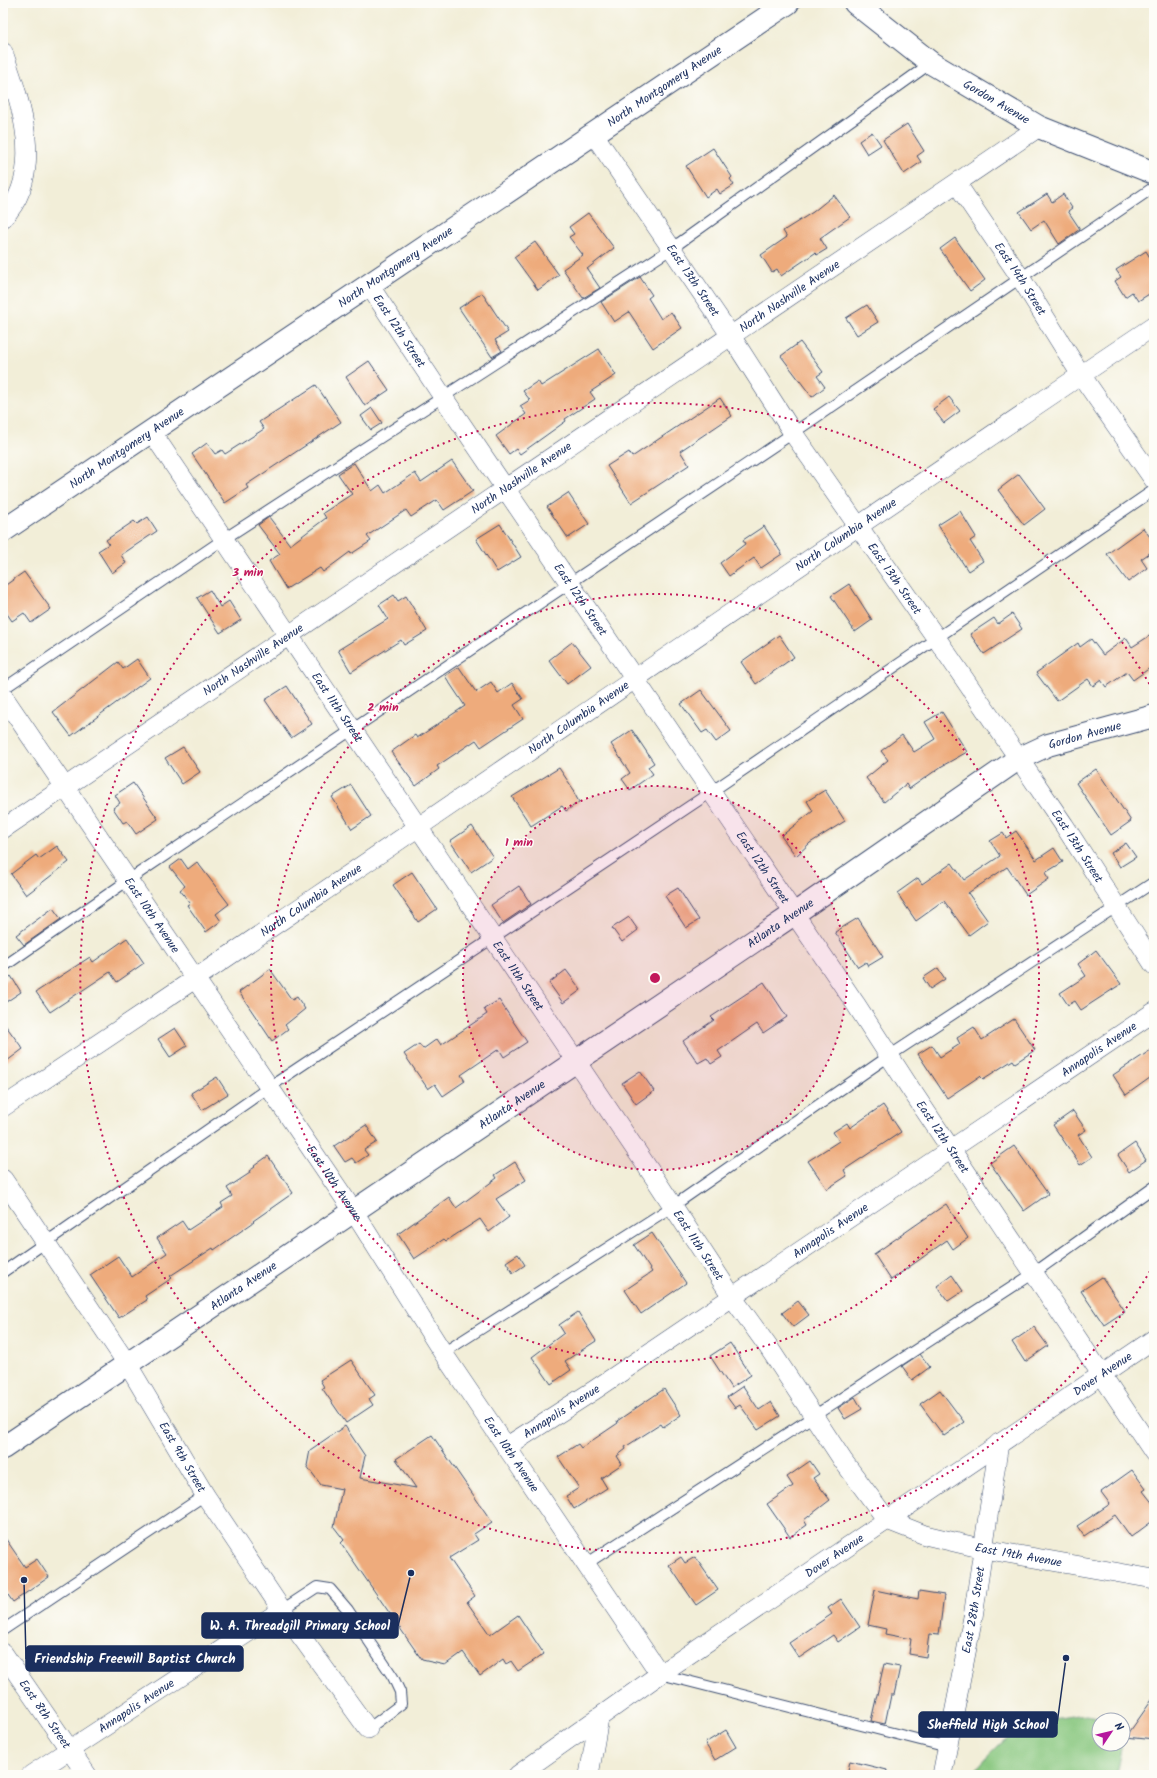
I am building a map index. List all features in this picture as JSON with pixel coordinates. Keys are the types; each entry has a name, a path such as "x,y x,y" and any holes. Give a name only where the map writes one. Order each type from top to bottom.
{"street":[{"name":"North Montgomery Avenue","path":"3,531 788,3"},
{"name":"Gordon Avenue","path":"855,3 931,63 1039,127 1154,172"},
{"path":"3,52 20,106 27,150 23,181 16,200 3,218"},
{"name":"North Nashville Avenue","path":"3,828 957,184 1039,127"},
{"name":"East 13th Street","path":"593,133 731,336 793,433 1018,758 1154,965"},
{"name":"East 14th Street","path":"957,184 1020,277 1081,375 1154,480"},
{"name":"East 12th Street","path":"369,285 443,397 890,1056 1154,1453"},
{"name":"North Columbia Avenue","path":"3,1107 196,979 858,526 1154,326"},
{"name":"East 11th Street","path":"150,431 418,827 733,1298 887,1520"},
{"name":"East 10th Avenue","path":"3,696 127,881 196,979 268,1088 354,1212 444,1354 660,1674"},
{"name":"Gordon Avenue","path":"1018,758 1048,745 1154,716"},
{"name":"Atlanta Avenue","path":"3,1448 794,914 1018,758"},
{"name":"Annapolis Avenue","path":"506,1447 733,1298 951,1148 1154,1012"},
{"name":"East 9th Street","path":"3,1180 128,1364 205,1495 282,1610 368,1729"},
{"name":"Dover Avenue","path":"518,1775 660,1674 1154,1339"},
{"name":"East 28th Street","path":"942,1775 984,1549 999,1443"},
{"name":"East 19th Avenue","path":"887,1520 925,1535 984,1549 1154,1579"},
{"name":"Annapolis Avenue","path":"31,1775 282,1610"},
{"name":"East 8th Street","path":"3,1653 87,1775"},
{"path":"589,1775 599,1718"}],"lane":[{"path":"3,689 224,539 671,249 931,63"},
{"path":"3,967 127,881 569,582 793,433 1154,187"},
{"path":"3,1272 268,1088 711,792 1154,490"},
{"path":"444,1354 672,1206 890,1056 1154,882"},
{"path":"586,1564 1034,1272 1154,1187"},
{"path":"3,1630 205,1495"},
{"path":"282,1610 317,1587 330,1589 348,1610 393,1677 400,1692 401,1704 368,1729"},
{"path":"660,1674 948,1747"}],"green space":[{"path":"1085,1715 1091,1716 1091,1752 1120,1752 1116,1775 972,1775 981,1763 995,1749 1015,1732 1029,1726"}],"building":[{"path":"907,124 924,151 917,156 921,162 904,174 883,140"},
{"path":"872,132 881,145 867,154 859,141"},
{"path":"713,148 732,177 730,179 734,185 720,194 717,189 706,197 686,166"},
{"path":"1047,194 1052,202 1063,194 1072,208 1068,211 1080,229 1059,244 1044,220 1031,229 1019,212"},
{"path":"834,195 850,217 820,238 827,249 817,255 815,253 781,276 777,269 772,272 761,255 787,237 783,231 813,212"},
{"path":"588,213 614,248 587,269 600,288 583,298 563,269 583,255 569,237 574,234 569,227"},
{"path":"955,238 985,280 970,291 940,249"},
{"path":"535,242 559,275 538,290 514,257"},
{"path":"1146,251 1154,264 1154,291 1138,301 1132,292 1125,297 1115,281 1121,277 1116,270"},
{"path":"640,277 652,295 648,298 661,319 671,312 682,328 653,348 629,312 614,322 601,302"},
{"path":"482,293 508,332 495,340 502,351 492,357 459,308"},
{"path":"867,305 878,322 857,335 846,318"},
{"path":"800,342 823,372 817,376 825,387 812,397 781,356"},
{"path":"599,349 616,375 590,392 595,399 565,419 566,421 520,454 516,449 509,454 496,436 526,414 520,406 530,400 523,391 538,381 541,386"},
{"path":"369,361 389,390 365,406 346,377"},
{"path":"316,385 341,422 246,485 248,488 225,503 192,454 207,443 215,454 222,450 225,454 264,429 259,422"},
{"path":"949,397 960,411 944,423 933,409"},
{"path":"720,398 732,416 680,451 689,465 631,503 607,466 629,452 632,457"},
{"path":"372,408 382,423 371,430 361,416"},
{"path":"452,461 473,491 444,510 437,500 411,517 406,510 367,536 371,541 351,554 350,552 323,572 320,568 286,589 269,561 280,554 258,525 269,517 290,545 326,518 323,513 352,494 338,474 354,463 372,491 380,485 385,493 415,473 421,482"},
{"path":"1019,474 1045,509 1024,525 998,490"},
{"path":"568,493 589,524 568,538 547,507"},
{"path":"960,511 976,537 970,541 983,561 968,571 938,525"},
{"path":"148,517 157,531 121,555 126,563 112,573 98,551 109,544 106,540 134,521 137,524"},
{"path":"500,524 521,557 497,572 476,539"},
{"path":"764,526 782,554 761,568 754,558 729,576 720,563 745,544 743,540"},
{"path":"1143,528 1154,542 1154,550 1141,559 1147,568 1128,582 1107,554"},
{"path":"24,572 51,609 31,623 24,613 12,621 3,608 3,587"},
{"path":"849,584 872,620 855,632 831,596"},
{"path":"210,590 220,607 229,601 241,620 220,633 197,598"},
{"path":"394,595 398,601 406,596 427,631 404,645 401,640 351,672 338,650 388,619 379,605"},
{"path":"1012,614 1022,629 984,654 970,634 994,618 998,624"},
{"path":"1154,633 1154,665 1133,680 1127,672 1106,687 1101,680 1093,686 1088,679 1057,701 1036,673 1078,643 1080,647 1091,639 1103,655 1126,638 1132,647"},
{"path":"779,635 794,657 756,684 741,662"},
{"path":"572,642 591,666 567,684 549,660"},
{"path":"137,659 150,678 71,736 53,712 118,662 123,669"},
{"path":"459,667 476,692 491,682 498,693 512,683 523,699 514,705 523,719 481,747 476,740 437,766 439,769 416,786 391,752 415,735 417,738 465,706 445,676"},
{"path":"287,686 312,724 291,738 265,700"},
{"path":"701,690 731,731 716,742 707,730 702,733 681,704"},
{"path":"942,712 967,752 942,766 909,789 906,784 884,802 866,778 888,760 881,751 902,735 914,752 935,739 925,722"},
{"path":"632,730 654,763 648,767 653,774 630,790 622,779 630,773 611,744"},
{"path":"183,747 200,772 182,784 165,758"},
{"path":"559,768 574,790 573,791 579,802 566,811 562,806 531,826 512,797"},
{"path":"1096,769 1131,821 1111,835 1076,783"},
{"path":"133,783 158,819 136,834 127,821 123,823 113,808 120,803 115,795"},
{"path":"351,785 371,816 352,829 332,797"},
{"path":"825,790 845,821 810,843 796,856 781,836 813,811 807,801"},
{"path":"472,826 493,857 471,872 450,841"},
{"path":"1016,831 1036,860 1054,848 1063,862 1045,873 1049,879 1026,895 1007,867 968,893 988,921 969,935 944,901 916,921 897,893 918,878 922,884 952,863 964,880 1000,856 990,841 1003,833 1006,838"},
{"path":"1126,843 1136,857 1120,867 1111,853"},
{"path":"57,846 69,862 26,895 11,874 36,855 39,859"},
{"path":"181,859 188,869 197,862 229,904 216,914 221,921 206,932 187,905 190,903 180,890 185,886 170,867"},
{"path":"412,872 437,909 418,922 393,885"},
{"path":"519,886 531,904 503,923 491,905"},
{"path":"678,888 699,920 686,928 665,896"},
{"path":"53,908 61,919 24,945 16,935"},
{"path":"629,917 638,930 622,942 612,928"},
{"path":"858,918 883,957 868,966 866,962 858,967 835,932"},
{"path":"127,938 144,963 117,982 110,972 50,1012 36,992 90,957 93,962"},
{"path":"1096,950 1121,984 1081,1010 1075,1001 1068,1005 1060,993 1086,976 1078,964"},
{"path":"938,968 945,979 930,989 923,978"},
{"path":"270,969 292,1000 297,997 305,1009 285,1025 288,1029 272,1041 239,992"},
{"path":"566,970 581,990 563,1003 549,983"},
{"path":"11,976 21,992 3,1004 3,982"},
{"path":"764,982 787,1017 763,1033 757,1024 718,1051 722,1057 711,1064 707,1058 698,1063 683,1041 714,1020 711,1017"},
{"path":"499,1000 527,1042 504,1057 499,1049 461,1075 465,1081 443,1096 435,1084 428,1089 404,1054 419,1044 423,1049 437,1039 441,1045 487,1014 484,1009"},
{"path":"1014,1019 1035,1050 1015,1063 1013,1060 983,1079 980,1076 947,1098 918,1054 932,1045 940,1057 960,1044 957,1038 974,1027 982,1040"},
{"path":"3,1022 23,1049 3,1064"},
{"path":"175,1028 187,1046 170,1057 158,1039"},
{"path":"1154,1048 1154,1075 1126,1095 1113,1075"},
{"path":"640,1071 654,1091 636,1104 622,1083"},
{"path":"217,1077 228,1094 202,1110 191,1093"},
{"path":"883,1105 901,1132 844,1170 847,1176 827,1189 808,1161 839,1141 833,1132 847,1123 850,1128"},
{"path":"1073,1111 1086,1130 1078,1135 1092,1157 1080,1165 1053,1125"},
{"path":"366,1125 377,1142 364,1150 368,1155 356,1163 352,1158 345,1162 334,1146"},
{"path":"1135,1143 1146,1160 1129,1172 1118,1155"},
{"path":"1014,1146 1048,1194 1024,1211 990,1163"},
{"path":"268,1156 293,1193 214,1250 213,1248 170,1276 172,1278 145,1296 147,1300 119,1318 90,1275 118,1256 132,1277 167,1253 157,1238 182,1221 188,1230 223,1207 221,1203 232,1196 227,1188 250,1173 249,1171 255,1167 254,1166"},
{"path":"515,1162 526,1180 496,1199 509,1217 489,1232 480,1219 446,1241 444,1239 414,1259 398,1234 449,1197 456,1208 497,1178 495,1175"},
{"path":"946,1204 968,1238 953,1249 947,1240 891,1280 874,1254"},
{"path":"652,1233 686,1283 641,1314 625,1290 652,1272 634,1245"},
{"path":"518,1254 525,1265 513,1273 506,1262"},
{"path":"952,1275 963,1291 948,1301 937,1286"},
{"path":"1102,1277 1125,1311 1104,1325 1081,1291"},
{"path":"798,1301 809,1315 793,1327 782,1313"},
{"path":"578,1312 596,1341 565,1361 571,1370 551,1384 532,1357 564,1333 559,1325"},
{"path":"1034,1327 1048,1346 1025,1362 1012,1342"},
{"path":"730,1343 751,1375 731,1388 710,1356"},
{"path":"920,1354 930,1367 912,1380 902,1366"},
{"path":"351,1360 375,1395 369,1399 373,1405 346,1423 322,1388 324,1387 320,1380"},
{"path":"743,1386 759,1410 771,1402 780,1416 758,1430 740,1405 735,1408 727,1397"},
{"path":"664,1389 681,1415 663,1427 661,1424 625,1447 626,1449 617,1456 622,1464 601,1478 607,1488 574,1509 566,1496 579,1488 558,1457 578,1444 581,1448"},
{"path":"940,1390 964,1422 944,1436 920,1404"},
{"path":"855,1397 862,1409 845,1419 838,1408"},
{"path":"345,1426 365,1456 360,1478 416,1488 396,1459 432,1435 492,1522 474,1534 478,1540 449,1558 475,1596 467,1602 490,1635 518,1615 544,1654 518,1671 511,1661 506,1664 503,1659 480,1676 463,1652 445,1665 422,1660 341,1543 344,1540 334,1527 342,1489 321,1485 307,1466 310,1450"},
{"path":"810,1461 819,1474 813,1478 830,1500 804,1520 807,1525 790,1537 767,1504 793,1486 787,1477"},
{"path":"1132,1470 1146,1489 1143,1491 1154,1505 1154,1520 1131,1537 1115,1515 1084,1536 1077,1526 1110,1504 1101,1492"},
{"path":"3,1535 25,1567 37,1559 49,1577 13,1602 3,1588"},
{"path":"681,1557 685,1563 695,1557 718,1590 696,1605 669,1565"},
{"path":"875,1590 918,1599 919,1591 944,1595 939,1635 929,1634 926,1657 909,1654 911,1639 885,1634 886,1629 868,1625"},
{"path":"841,1599 860,1627 838,1642 833,1635 799,1658 789,1643 832,1614 828,1608"},
{"path":"884,1664 900,1667 894,1695 891,1695 885,1724 871,1721"},
{"path":"1154,1697 1154,1740 1131,1738 1131,1730"},
{"path":"726,1730 736,1747 715,1760 705,1743"},
{"path":"850,1761 887,1770 886,1775 847,1775"}],"place":[{"name":"W. A. Threadgill Primary School","path":"411,1573"},
{"name":"Friendship Freewill Baptist Church","path":"24,1580"},
{"name":"Sheffield High School","path":"1066,1658"}]}
